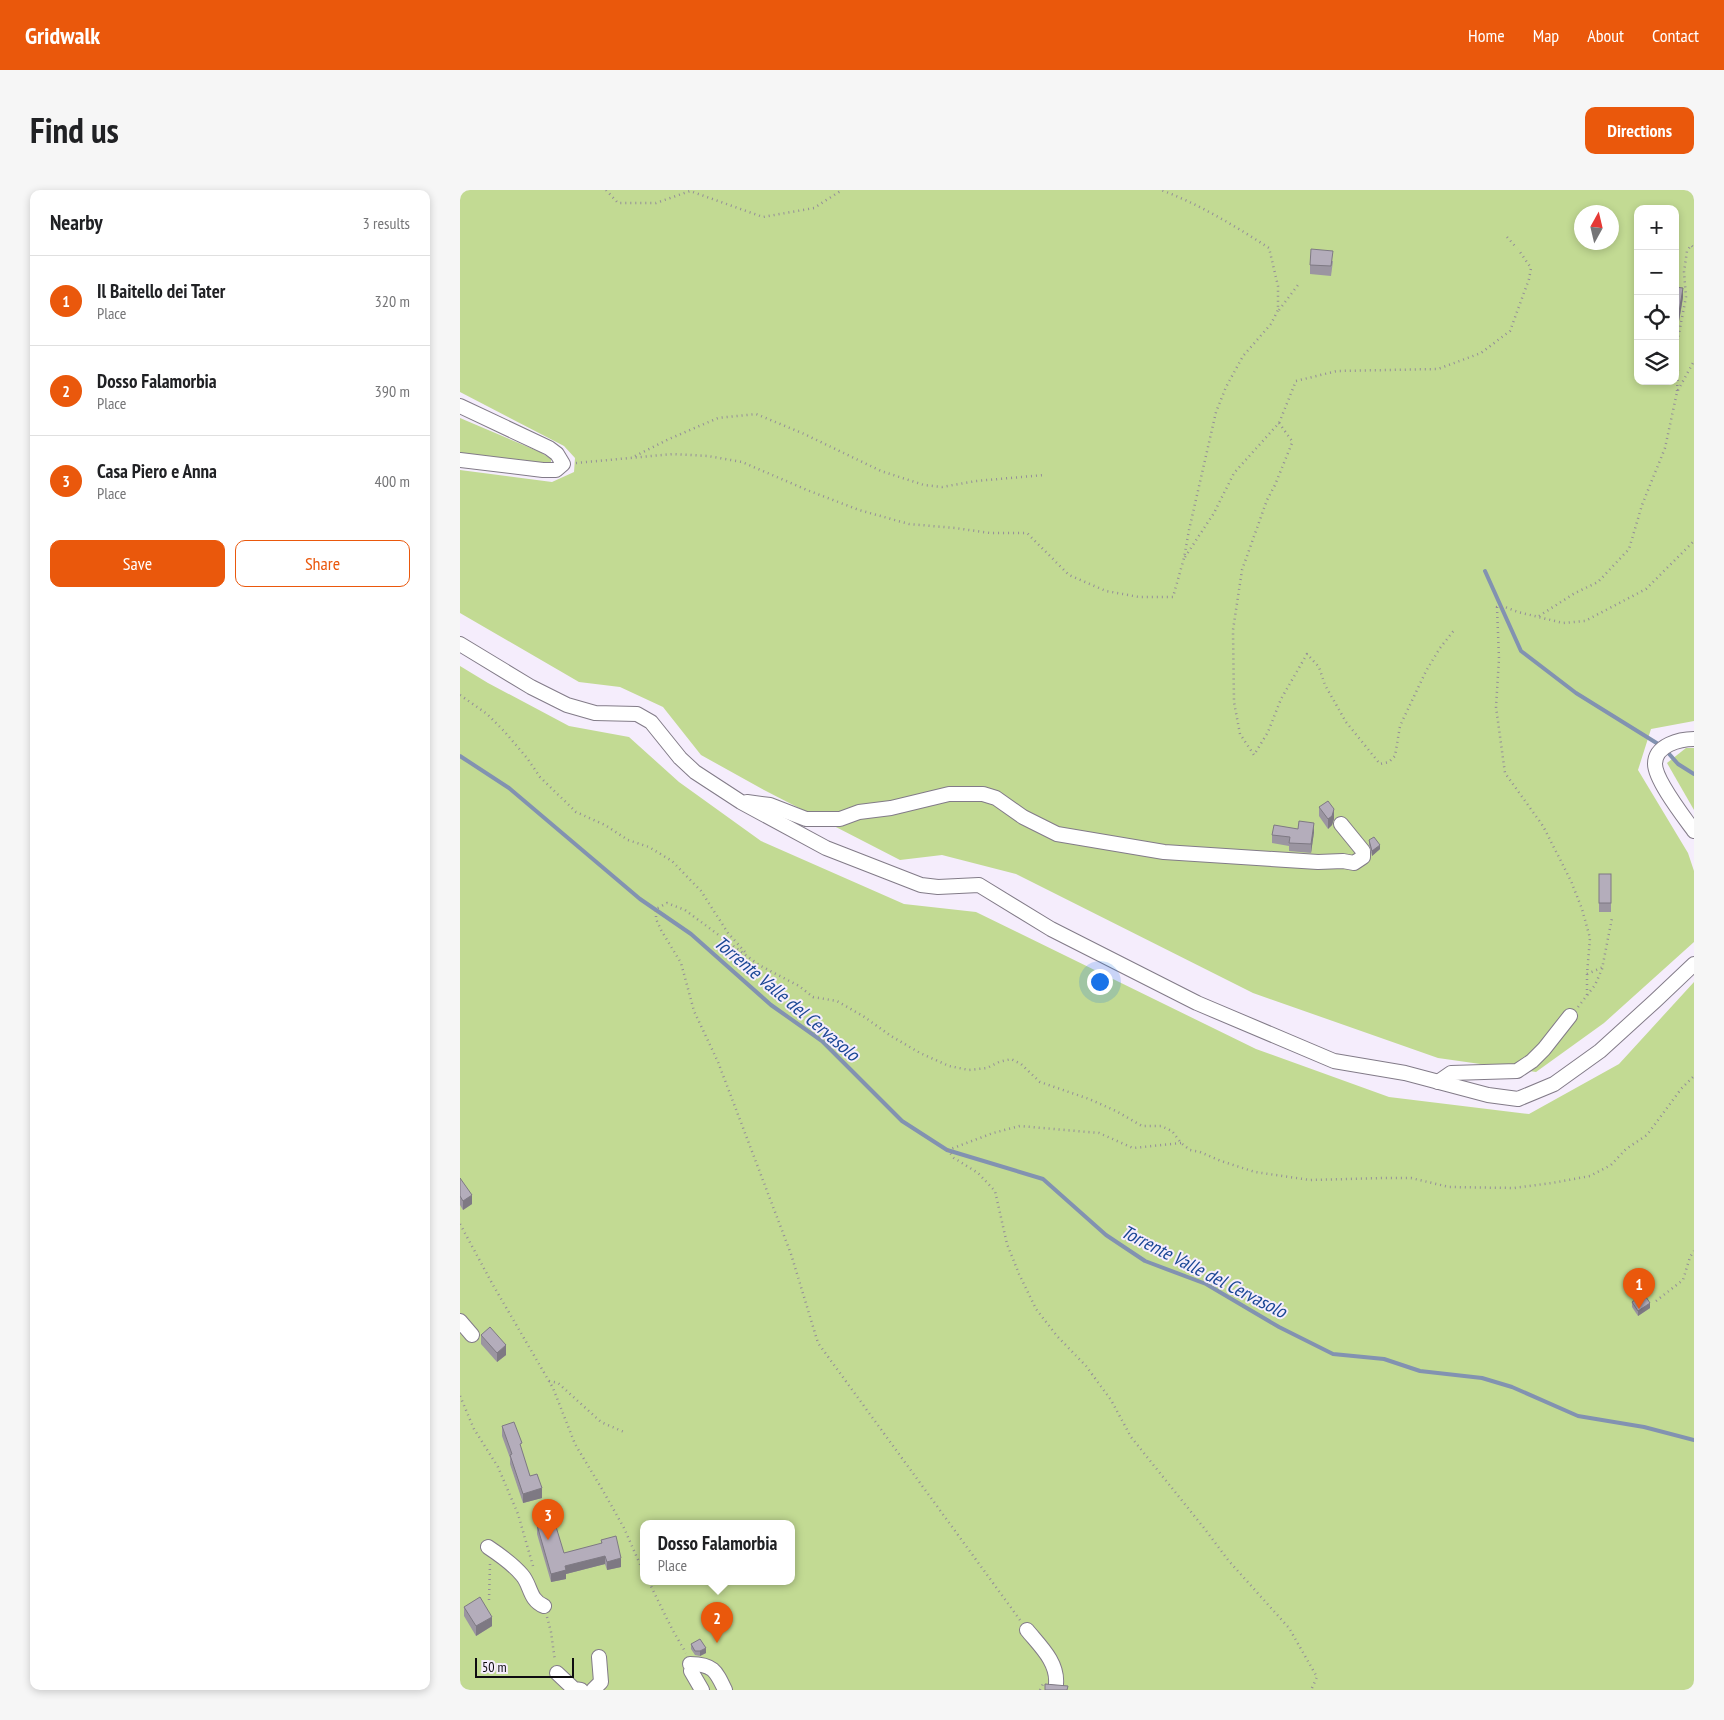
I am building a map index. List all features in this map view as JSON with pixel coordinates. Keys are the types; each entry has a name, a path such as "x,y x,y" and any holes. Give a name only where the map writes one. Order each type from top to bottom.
{"street":[{"path":"460,406 549,448 557,454 563,464 556,470 543,470 460,460"},
{"path":"460,644 531,687 567,706 595,713 637,714 651,722 680,758 695,772 741,802 826,848 921,885 938,887 979,885 1051,929 1197,1003 1334,1061 1405,1073 1488,1094 1518,1099 1554,1084 1600,1051 1694,964"},
{"path":"1694,739 1683,739 1663,747 1656,759 1655,765 1666,792 1694,831"},
{"path":"741,802 770,805 806,819 840,819 859,812 891,808 949,794 983,794 996,798 1023,817 1057,834 1164,852 1354,863 1363,857 1363,851 1341,824"},
{"path":"1438,1082 1451,1074 1518,1071 1544,1049 1570,1016"},
{"path":"460,1321 472,1335"},
{"path":"488,1547 523,1576 534,1598 544,1606"},
{"path":"1027,1630 1050,1659 1054,1668 1056,1684"},
{"path":"593,1690 601,1682 599,1657"},
{"path":"702,1690 690,1667 701,1664 716,1671 726,1690"},
{"path":"557,1673 574,1689 581,1690"}],"path":[{"path":"606,190 618,203 656,204 690,191 763,217 814,208 842,190"},
{"path":"1161,190 1175,195 1228,222 1269,248 1278,286 1278,310"},
{"path":"1184,558 1214,513 1234,473 1279,423 1296,381 1336,370 1438,369 1481,353 1510,331 1531,268 1507,237"},
{"path":"1539,616 1575,593 1598,582 1629,549 1642,505 1665,448 1677,392 1678,371 1675,354 1686,298 1684,272 1687,251 1691,245 1694,248"},
{"path":"563,464 673,454 708,456 742,462 859,510 909,524 990,533 1027,533 1069,575 1106,591 1139,597 1173,597 1184,558 1216,412 1226,388 1244,356 1272,324 1278,310 1298,286"},
{"path":"1677,392 1694,362"},
{"path":"634,457 669,439 718,418 756,414 802,433 881,471 924,485 942,487 976,481 1044,475"},
{"path":"1279,423 1292,443 1267,500 1242,570 1233,630 1234,702 1240,734 1254,755 1268,732 1281,699 1307,654 1319,667 1325,685 1346,722 1380,764 1389,762 1394,756 1400,726 1426,671 1440,648 1455,629"},
{"path":"1587,995 1590,938 1582,909 1543,826 1505,773 1496,707 1499,659 1497,607 1563,623 1585,621 1646,589 1694,540"},
{"path":"460,695 487,714 516,744 540,777 576,812 606,825 628,840 649,847 672,861 701,891 728,934 748,956"},
{"path":"1027,1630 818,1343 787,1245 718,1062 694,1011 681,963 661,930 656,919 656,909 667,903 685,910 759,964 813,996 836,1001 920,1053 949,1066 969,1070 986,1068 1011,1059 1020,1064 1040,1082 1089,1098 1116,1110 1142,1126 1161,1126 1172,1132 1190,1150 1255,1172 1310,1180 1411,1178 1449,1187 1514,1188 1552,1184 1590,1176 1611,1165 1626,1149 1647,1135 1681,1089 1694,1076"},
{"path":"1570,1016 1596,985 1603,967 1612,918"},
{"path":"1587,974 1603,967"},
{"path":"1181,1143 1133,1148 1099,1133 1020,1126 993,1133 948,1150 954,1158 978,1173 995,1191 1007,1244 1036,1309 1057,1336 1086,1366 1111,1400 1131,1436 1228,1560 1289,1628 1317,1677 1311,1690"},
{"path":"460,1224 493,1286 549,1381 575,1444 619,1520 640,1564"},
{"path":"1656,1301 1683,1280 1690,1257 1694,1251"},
{"path":"549,1381 558,1383 601,1422 624,1432"},
{"path":"460,1396 474,1430 498,1467 518,1514 534,1570"},
{"path":"488,1547 490,1566 488,1600"},
{"path":"650,1585 689,1658 690,1667"},
{"path":"544,1606 551,1632 557,1673"}],"green space":[{"path":"460,190 1694,190 1694,721 1651,729 1638,770 1688,853 1694,871 1694,942 1604,1023 1536,1072 1438,1058 1253,993 1016,874 942,855 900,860 764,790 701,755 663,707 620,687 579,682 460,613 460,470 552,482 574,472 575,458 564,446 460,392"},
{"path":"460,418 540,452 551,459 551,463 543,466 460,453"},
{"path":"460,666 569,726 629,737 679,782 761,841 904,904 976,912 1256,1049 1389,1097 1529,1114 1619,1064 1694,982 1694,1690 460,1690"},
{"path":"1686,748 1694,748 1694,810 1667,763"}],"building":[{"path":"1311,249 1333,251 1331,266 1310,265"},
{"path":"1679,288 1683,288 1679,312"},
{"path":"1328,801 1334,809 1332,816 1328,819 1319,807"},
{"path":"1299,821 1314,823 1311,844 1289,843 1290,837 1272,835 1274,825 1298,829"},
{"path":"1374,837 1380,845 1372,851 1369,840"},
{"path":"1599,874 1611,874 1611,903 1599,903"},
{"path":"460,1178 472,1195 463,1201 460,1196"},
{"path":"1644,1294 1650,1303 1638,1311 1632,1302"},
{"path":"490,1327 506,1345 497,1353 481,1335"},
{"path":"514,1422 522,1443 520,1444 530,1476 537,1474 542,1488 523,1494 502,1426"},
{"path":"554,1520 564,1553 602,1543 601,1540 616,1536 621,1558 607,1562 605,1556 565,1566 566,1570 551,1574 537,1525"},
{"path":"480,1597 492,1617 476,1626 464,1607"},
{"path":"700,1639 706,1648 695,1651 691,1644"},
{"path":"1045,1684 1068,1686 1067,1690 1045,1690"}],"waterway":[{"path":"1485,571 1521,651 1576,693 1663,747 1678,764 1694,774"},
{"name":"Torrente Valle del Cervasolo","path":"460,756 509,788 640,899 691,934 771,1005 822,1041 902,1121 947,1150 1043,1179 1106,1235 1145,1261 1206,1284 1279,1327 1333,1354 1384,1359 1420,1371 1482,1378 1512,1387 1578,1416 1644,1427 1694,1440"}],"place":[{"name":"Il Baitello dei Tater","path":"1639,1309"},
{"name":"Casa Piero e Anna","path":"548,1540"},
{"name":"Dosso Falamorbia","path":"717,1643"}]}
